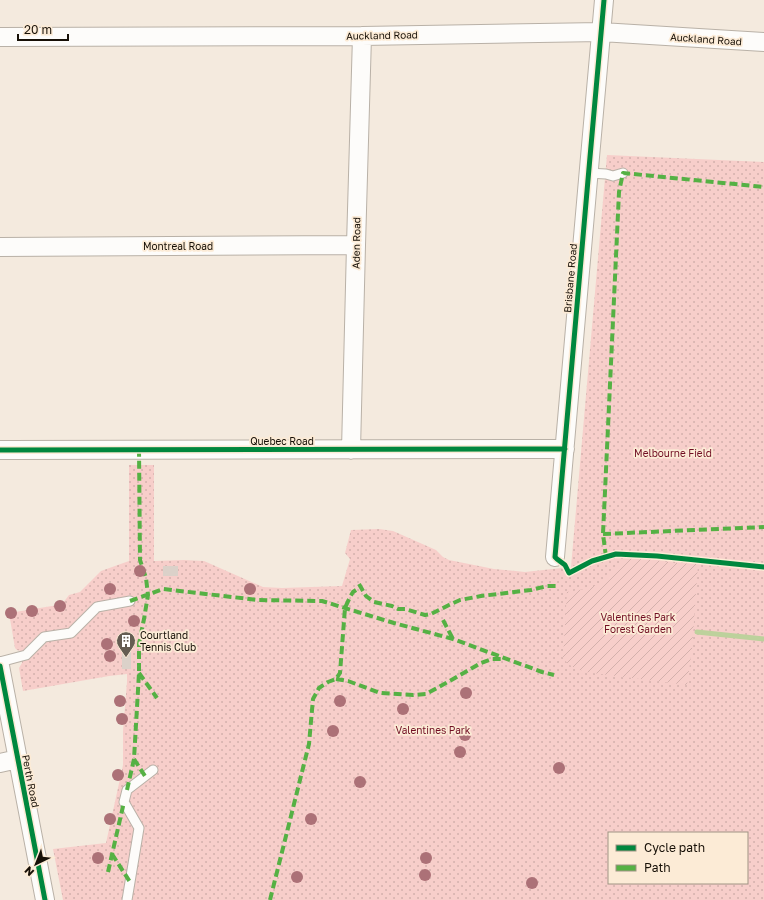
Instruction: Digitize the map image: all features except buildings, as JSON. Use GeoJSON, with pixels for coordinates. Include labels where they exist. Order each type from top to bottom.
{"type":"FeatureCollection","features":[{"type":"Feature","properties":{"kind":"street","name":"Brisbane Road"},"geometry":{"type":"LineString","coordinates":[[555,557],[604,0]]}},
{"type":"Feature","properties":{"kind":"street","name":"Auckland Road"},"geometry":{"type":"LineString","coordinates":[[0,37],[362,36],[601,32],[764,42]]}},
{"type":"Feature","properties":{"kind":"street","name":"Aden Road"},"geometry":{"type":"LineString","coordinates":[[351,450],[362,36]]}},
{"type":"Feature","properties":{"kind":"street","name":"Montreal Road"},"geometry":{"type":"LineString","coordinates":[[0,247],[356,245]]}},
{"type":"Feature","properties":{"kind":"street","name":"Quebec Road"},"geometry":{"type":"LineString","coordinates":[[0,450],[564,449]]}},
{"type":"Feature","properties":{"kind":"street","name":"Perth Road"},"geometry":{"type":"LineString","coordinates":[[0,666],[45,900]]}},
{"type":"Feature","properties":{"kind":"street"},"geometry":{"type":"LineString","coordinates":[[0,763],[18,759]]}},
{"type":"Feature","properties":{"kind":"lane"},"geometry":{"type":"LineString","coordinates":[[588,173],[613,176],[623,173]]}},
{"type":"Feature","properties":{"kind":"lane"},"geometry":{"type":"LineString","coordinates":[[0,662],[26,655],[44,637],[71,633],[98,607],[130,601]]}},
{"type":"Feature","properties":{"kind":"lane"},"geometry":{"type":"LineString","coordinates":[[127,900],[139,828],[124,802],[127,790],[153,770]]}},
{"type":"Feature","properties":{"kind":"green space","name":"Valentines Park"},"geometry":{"type":"Polygon","coordinates":[[[607,155],[764,162],[764,900],[63,900],[53,849],[106,843],[123,765],[123,731],[127,674],[23,691],[19,668],[22,663],[21,651],[15,648],[9,613],[63,603],[69,595],[80,592],[101,571],[129,561],[129,465],[154,465],[154,561],[204,561],[263,587],[282,588],[342,586],[350,559],[345,553],[351,530],[379,529],[393,531],[436,550],[443,557],[449,560],[494,569],[525,572],[571,567],[607,155]]]}},
{"type":"Feature","properties":{"kind":"green space","name":"Valentines Park Forest Garden"},"geometry":{"type":"Polygon","coordinates":[[[628,558],[698,564],[692,649],[687,685],[585,672],[573,667],[563,658],[567,592],[585,589],[599,584],[609,572],[628,558]]]}},
{"type":"Feature","properties":{"kind":"waterway"},"geometry":{"type":"LineString","coordinates":[[697,632],[764,639]]}},
{"type":"Feature","properties":{"kind":"marked path"},"geometry":{"type":"LineString","coordinates":[[606,557],[603,534],[619,192],[623,173],[764,187]]}},
{"type":"Feature","properties":{"kind":"marked path"},"geometry":{"type":"LineString","coordinates":[[127,790],[134,759],[139,673],[139,644],[148,595],[146,578],[140,560],[139,449]]}},
{"type":"Feature","properties":{"kind":"marked path"},"geometry":{"type":"LineString","coordinates":[[603,534],[764,527]]}},
{"type":"Feature","properties":{"kind":"marked path"},"geometry":{"type":"LineString","coordinates":[[359,584],[366,596],[374,602],[425,615],[431,614],[460,600],[531,590],[547,586],[556,586]]}},
{"type":"Feature","properties":{"kind":"marked path"},"geometry":{"type":"LineString","coordinates":[[130,601],[163,589],[258,600],[322,601],[453,639],[542,672],[554,675]]}},
{"type":"Feature","properties":{"kind":"marked path"},"geometry":{"type":"LineString","coordinates":[[270,900],[309,744],[313,699],[319,688],[336,679],[340,673],[345,608],[353,592],[356,590]]}},
{"type":"Feature","properties":{"kind":"marked path"},"geometry":{"type":"LineString","coordinates":[[443,620],[453,639]]}},
{"type":"Feature","properties":{"kind":"marked path"},"geometry":{"type":"LineString","coordinates":[[336,679],[348,681],[380,693],[413,695],[426,694],[481,663],[492,659],[502,659]]}},
{"type":"Feature","properties":{"kind":"marked path"},"geometry":{"type":"LineString","coordinates":[[139,673],[157,698]]}},
{"type":"Feature","properties":{"kind":"marked path"},"geometry":{"type":"LineString","coordinates":[[134,759],[145,776]]}},
{"type":"Feature","properties":{"kind":"marked path"},"geometry":{"type":"LineString","coordinates":[[108,872],[124,802]]}},
{"type":"Feature","properties":{"kind":"marked path"},"geometry":{"type":"LineString","coordinates":[[112,854],[130,882]]}},
{"type":"Feature","properties":{"kind":"cycle path"},"geometry":{"type":"LineString","coordinates":[[604,0],[555,557],[565,565],[569,573],[592,561],[616,554],[657,556],[764,567]]}},
{"type":"Feature","properties":{"kind":"cycle path"},"geometry":{"type":"LineString","coordinates":[[0,450],[565,449]]}},
{"type":"Feature","properties":{"kind":"cycle path"},"geometry":{"type":"LineString","coordinates":[[0,666],[45,900]]}},
{"type":"Feature","properties":{"kind":"place","name":"Courtland Tennis Club"},"geometry":{"type":"Point","coordinates":[126,658]}},
{"type":"Feature","properties":{"kind":"park label","name":"Melbourne Field"},"geometry":{"type":"Point","coordinates":[673,453]}}]}
